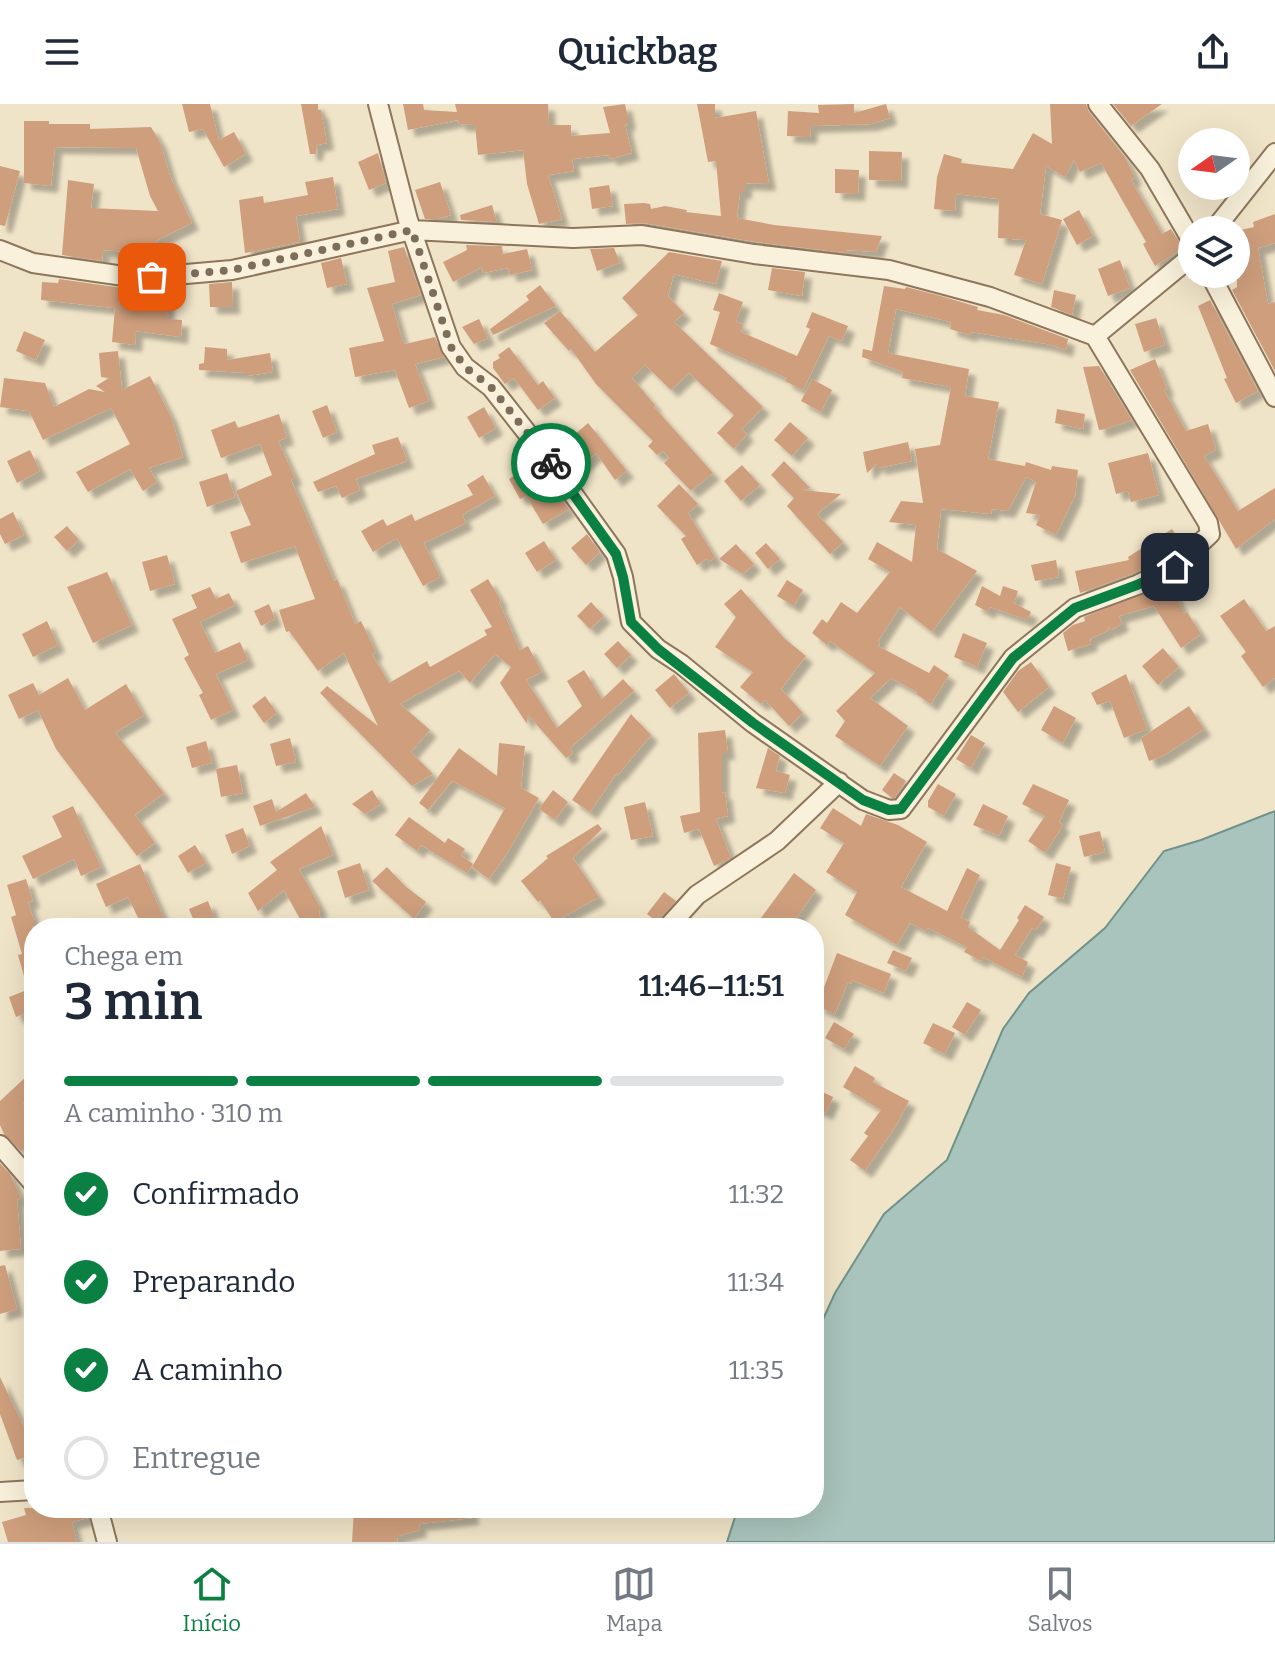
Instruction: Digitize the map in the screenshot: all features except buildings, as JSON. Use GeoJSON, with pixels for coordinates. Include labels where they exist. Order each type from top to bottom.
{"type":"FeatureCollection","features":[{"type":"Feature","properties":{"kind":"street"},"geometry":{"type":"LineString","coordinates":[[0,250],[33,263],[131,277],[152,277],[232,270],[412,230],[573,238],[642,235],[754,254],[889,270],[990,297],[1095,336],[1208,523],[1210,534],[1175,567],[1075,608],[1013,658],[901,809],[889,810],[863,800],[753,723],[658,649],[631,622],[616,554],[491,387],[465,367],[451,347],[412,230],[378,104]]}},
{"type":"Feature","properties":{"kind":"street"},"geometry":{"type":"LineString","coordinates":[[1098,104],[1150,169],[1178,217]]}},
{"type":"Feature","properties":{"kind":"street"},"geometry":{"type":"LineString","coordinates":[[1225,216],[1275,153]]}},
{"type":"Feature","properties":{"kind":"street"},"geometry":{"type":"LineString","coordinates":[[1095,336],[1178,268]]}},
{"type":"Feature","properties":{"kind":"street"},"geometry":{"type":"LineString","coordinates":[[1217,288],[1275,397]]}},
{"type":"Feature","properties":{"kind":"street"},"geometry":{"type":"LineString","coordinates":[[676,918],[697,895],[777,841],[839,782]]}},
{"type":"Feature","properties":{"kind":"street"},"geometry":{"type":"LineString","coordinates":[[0,1145],[24,1173]]}},
{"type":"Feature","properties":{"kind":"street"},"geometry":{"type":"LineString","coordinates":[[0,1492],[24,1491]]}},
{"type":"Feature","properties":{"kind":"street"},"geometry":{"type":"LineString","coordinates":[[101,1518],[107,1542]]}},
{"type":"Feature","properties":{"kind":"water"},"geometry":{"type":"Polygon","coordinates":[[[1275,811],[1275,1542],[727,1542],[735,1518],[824,1518],[824,1317],[835,1293],[884,1214],[947,1160],[1003,1029],[1029,993],[1105,928],[1164,851],[1275,811]]]}},
{"type":"Feature","properties":{"kind":"way so far"},"geometry":{"type":"LineString","coordinates":[[152,277],[232,270],[412,230],[451,347],[465,367],[491,387],[551,463]]}},
{"type":"Feature","properties":{"kind":"route"},"geometry":{"type":"LineString","coordinates":[[551,463],[616,554],[631,622],[658,649],[753,723],[863,800],[889,810],[901,809],[1013,658],[1075,608],[1175,567]]}}]}
